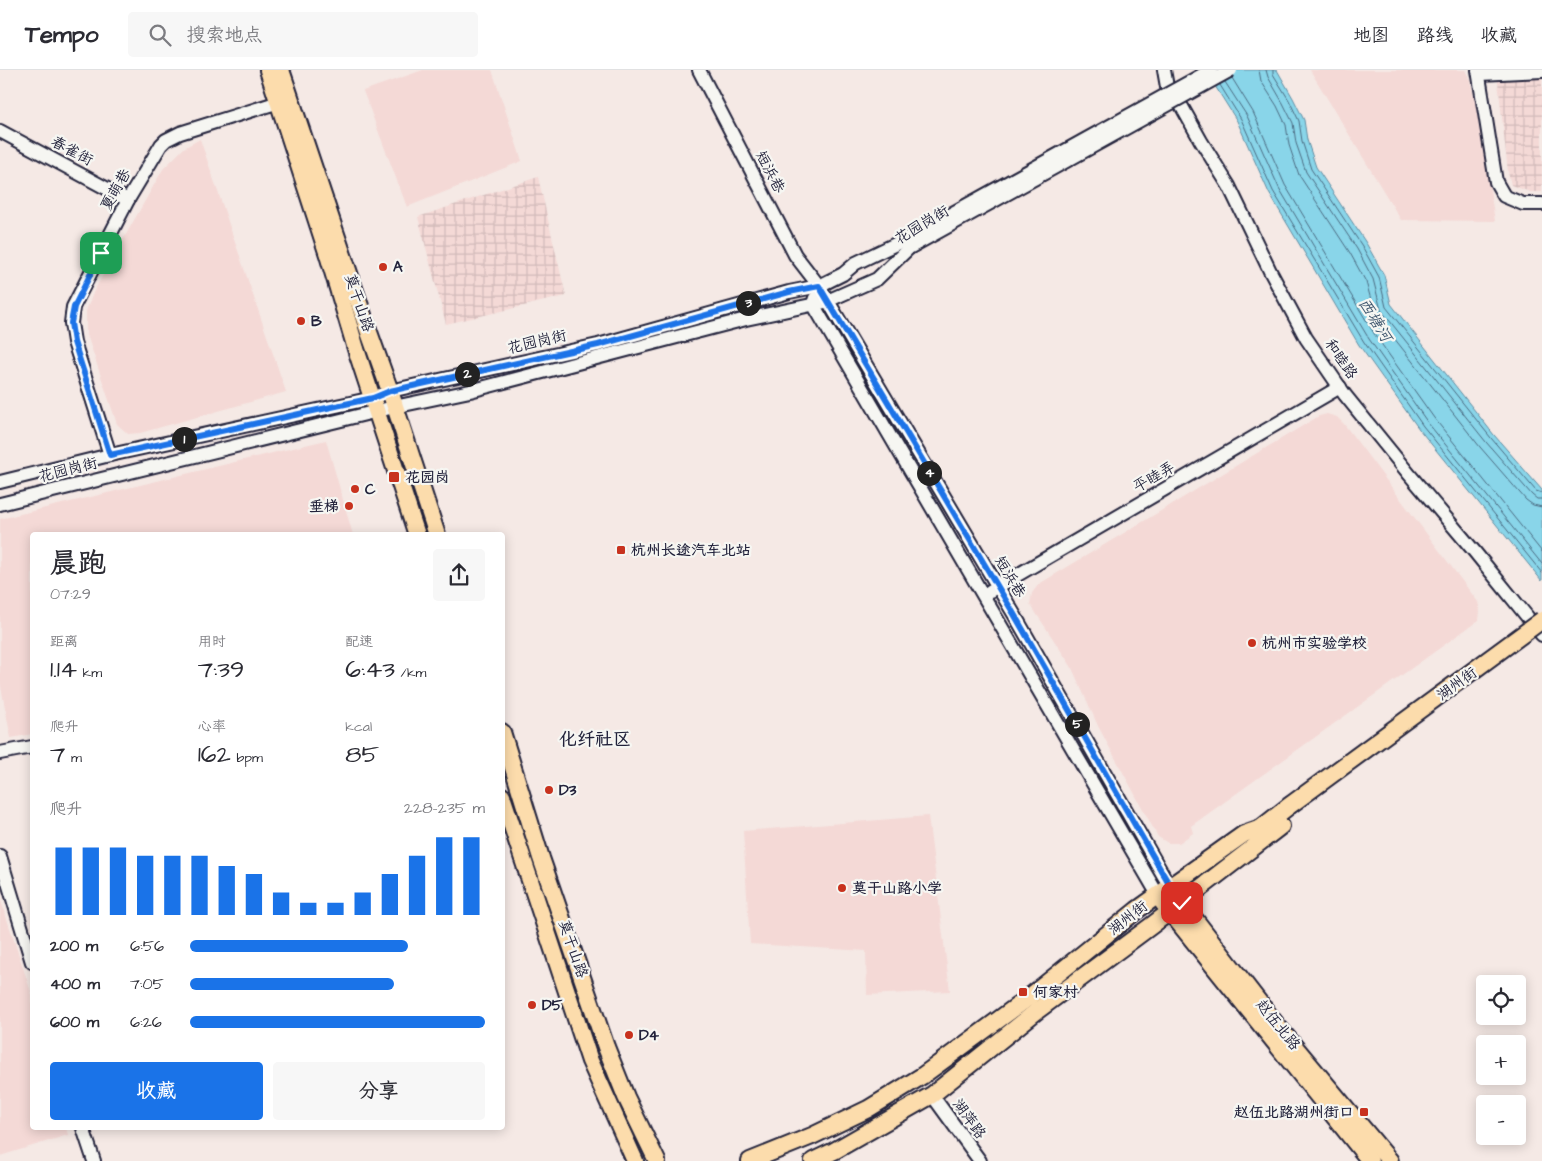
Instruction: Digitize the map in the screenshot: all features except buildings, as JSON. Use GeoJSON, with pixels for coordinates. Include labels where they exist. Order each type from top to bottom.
{"type":"FeatureCollection","features":[{"type":"Feature","properties":{"kind":"main road","name":"莫干山路"},"geometry":{"type":"LineString","coordinates":[[268,70],[416,532]]}},
{"type":"Feature","properties":{"kind":"main road","name":"莫干山路"},"geometry":{"type":"LineString","coordinates":[[281,70],[436,532]]}},
{"type":"Feature","properties":{"kind":"main road","name":"湖州街"},"geometry":{"type":"LineString","coordinates":[[813,1161],[932,1095],[1038,1010],[1175,907],[1292,811],[1542,620]]}},
{"type":"Feature","properties":{"kind":"main road","name":"湖州街"},"geometry":{"type":"LineString","coordinates":[[750,1161],[812,1136],[868,1109],[922,1076],[1028,998],[1164,891],[1244,834],[1261,828],[1292,811],[1542,634]]}},
{"type":"Feature","properties":{"kind":"main road","name":"莫干山路"},"geometry":{"type":"LineString","coordinates":[[505,742],[544,867],[606,1047],[626,1097],[657,1161]]}},
{"type":"Feature","properties":{"kind":"main road","name":"莫干山路"},"geometry":{"type":"LineString","coordinates":[[505,805],[590,1061],[636,1161]]}},
{"type":"Feature","properties":{"kind":"main road","name":"赵伍北路"},"geometry":{"type":"LineString","coordinates":[[1164,891],[1370,1161]]}},
{"type":"Feature","properties":{"kind":"main road","name":"赵伍北路"},"geometry":{"type":"LineString","coordinates":[[1175,907],[1390,1161]]}},
{"type":"Feature","properties":{"kind":"street","name":"短浜巷"},"geometry":{"type":"LineString","coordinates":[[699,70],[795,255],[819,286],[997,587],[1164,891]]}},
{"type":"Feature","properties":{"kind":"street","name":"和睦路"},"geometry":{"type":"LineString","coordinates":[[1164,70],[1167,87],[1182,107],[1201,142],[1229,186],[1270,271],[1306,338],[1340,387],[1409,474],[1542,634]]}},
{"type":"Feature","properties":{"kind":"street","name":"花园岗街"},"geometry":{"type":"LineString","coordinates":[[392,399],[470,390],[746,319],[828,301],[877,279],[905,245],[1211,70]]}},
{"type":"Feature","properties":{"kind":"street","name":"花园岗街"},"geometry":{"type":"LineString","coordinates":[[0,504],[375,405],[789,292],[819,286],[843,274],[856,263],[905,245],[1231,70]]}},
{"type":"Feature","properties":{"kind":"street"},"geometry":{"type":"LineString","coordinates":[[1542,71],[1479,72],[1496,182],[1504,196],[1522,204],[1542,204]]}},
{"type":"Feature","properties":{"kind":"street","name":"夏萌巷"},"geometry":{"type":"LineString","coordinates":[[110,455],[74,342],[71,323],[74,307],[128,200],[166,140],[279,102]]}},
{"type":"Feature","properties":{"kind":"street","name":"春雀街"},"geometry":{"type":"LineString","coordinates":[[0,130],[128,200]]}},
{"type":"Feature","properties":{"kind":"street"},"geometry":{"type":"LineString","coordinates":[[814,304],[819,286]]}},
{"type":"Feature","properties":{"kind":"street","name":"短浜巷"},"geometry":{"type":"LineString","coordinates":[[814,304],[984,595],[1164,891]]}},
{"type":"Feature","properties":{"kind":"street","name":"平睦弄"},"geometry":{"type":"LineString","coordinates":[[984,595],[1340,387]]}},
{"type":"Feature","properties":{"kind":"street","name":"花园岗街"},"geometry":{"type":"LineString","coordinates":[[0,482],[110,455],[375,405]]}},
{"type":"Feature","properties":{"kind":"street"},"geometry":{"type":"LineString","coordinates":[[0,752],[30,747]]}},
{"type":"Feature","properties":{"kind":"street"},"geometry":{"type":"LineString","coordinates":[[0,856],[30,955]]}},
{"type":"Feature","properties":{"kind":"street","name":"湖萍路"},"geometry":{"type":"LineString","coordinates":[[932,1095],[980,1161]]}},
{"type":"Feature","properties":{"kind":"street"},"geometry":{"type":"LineString","coordinates":[[84,1131],[94,1161]]}},
{"type":"Feature","properties":{"kind":"shaded area"},"geometry":{"type":"Polygon","coordinates":[[[423,70],[492,70],[522,161],[407,207],[363,91],[423,70]]]}},
{"type":"Feature","properties":{"kind":"shaded area"},"geometry":{"type":"Polygon","coordinates":[[[1310,70],[1466,70],[1478,115],[1495,221],[1401,220],[1310,70]]]}},
{"type":"Feature","properties":{"kind":"shaded area"},"geometry":{"type":"Polygon","coordinates":[[[1492,70],[1542,70],[1542,192],[1530,192],[1511,185],[1498,82],[1492,70]]]}},
{"type":"Feature","properties":{"kind":"shaded area"},"geometry":{"type":"Polygon","coordinates":[[[200,139],[286,392],[140,433],[128,434],[117,424],[86,332],[86,311],[94,291],[163,169],[184,148],[200,139]]]}},
{"type":"Feature","properties":{"kind":"shaded area"},"geometry":{"type":"Polygon","coordinates":[[[538,177],[566,296],[446,324],[418,217],[538,177]]]}},
{"type":"Feature","properties":{"kind":"shaded area","name":"杭州市实验学校"},"geometry":{"type":"Polygon","coordinates":[[[1327,414],[1337,417],[1344,424],[1478,602],[1479,620],[1191,826],[1193,833],[1179,843],[1168,843],[1158,837],[1099,728],[1071,666],[1030,604],[1032,593],[1039,584],[1319,416],[1327,414]]]}},
{"type":"Feature","properties":{"kind":"shaded area"},"geometry":{"type":"Polygon","coordinates":[[[326,440],[352,532],[30,532],[30,734],[11,738],[0,682],[0,519],[326,440]]]}},
{"type":"Feature","properties":{"kind":"shaded area","name":"莫干山路小学"},"geometry":{"type":"Polygon","coordinates":[[[928,816],[950,991],[867,995],[866,951],[750,944],[743,831],[928,816]]]}},
{"type":"Feature","properties":{"kind":"shaded area"},"geometry":{"type":"Polygon","coordinates":[[[0,898],[30,989],[30,1130],[67,1130],[68,1135],[0,1156],[0,898]]]}},
{"type":"Feature","properties":{"kind":"water","name":"西塘河"},"geometry":{"type":"Polygon","coordinates":[[[1205,70],[1277,70],[1304,120],[1307,140],[1316,167],[1366,243],[1384,275],[1391,304],[1494,435],[1542,490],[1542,581],[1419,429],[1359,345],[1269,193],[1237,121],[1205,70]]]}},
{"type":"Feature","properties":{"kind":"place","name":"A"},"geometry":{"type":"Point","coordinates":[383,267]}},
{"type":"Feature","properties":{"kind":"place","name":"B"},"geometry":{"type":"Point","coordinates":[301,321]}},
{"type":"Feature","properties":{"kind":"place","name":"花园岗"},"geometry":{"type":"Point","coordinates":[394,477]}},
{"type":"Feature","properties":{"kind":"place","name":"C"},"geometry":{"type":"Point","coordinates":[355,489]}},
{"type":"Feature","properties":{"kind":"place","name":"垂梯"},"geometry":{"type":"Point","coordinates":[349,506]}},
{"type":"Feature","properties":{"kind":"place","name":"杭州长途汽车北站"},"geometry":{"type":"Point","coordinates":[621,550]}},
{"type":"Feature","properties":{"kind":"place","name":"杭州市实验学校"},"geometry":{"type":"Point","coordinates":[1252,643]}},
{"type":"Feature","properties":{"kind":"place","name":"D3"},"geometry":{"type":"Point","coordinates":[549,790]}},
{"type":"Feature","properties":{"kind":"place","name":"莫干山路小学"},"geometry":{"type":"Point","coordinates":[842,888]}},
{"type":"Feature","properties":{"kind":"place","name":"何家村"},"geometry":{"type":"Point","coordinates":[1023,992]}},
{"type":"Feature","properties":{"kind":"place","name":"D5"},"geometry":{"type":"Point","coordinates":[532,1005]}},
{"type":"Feature","properties":{"kind":"place","name":"D4"},"geometry":{"type":"Point","coordinates":[629,1035]}},
{"type":"Feature","properties":{"kind":"place","name":"赵伍北路湖州街口"},"geometry":{"type":"Point","coordinates":[1364,1112]}},
{"type":"Feature","properties":{"kind":"district","name":"化纤社区"},"geometry":{"type":"Point","coordinates":[595,739]}},
{"type":"Feature","properties":{"kind":"route"},"geometry":{"type":"LineString","coordinates":[[101,253],[74,307],[71,323],[74,342],[110,455],[373,398],[390,391],[598,345],[789,292],[819,286],[1014,614],[1170,886],[1182,903]]}}]}
